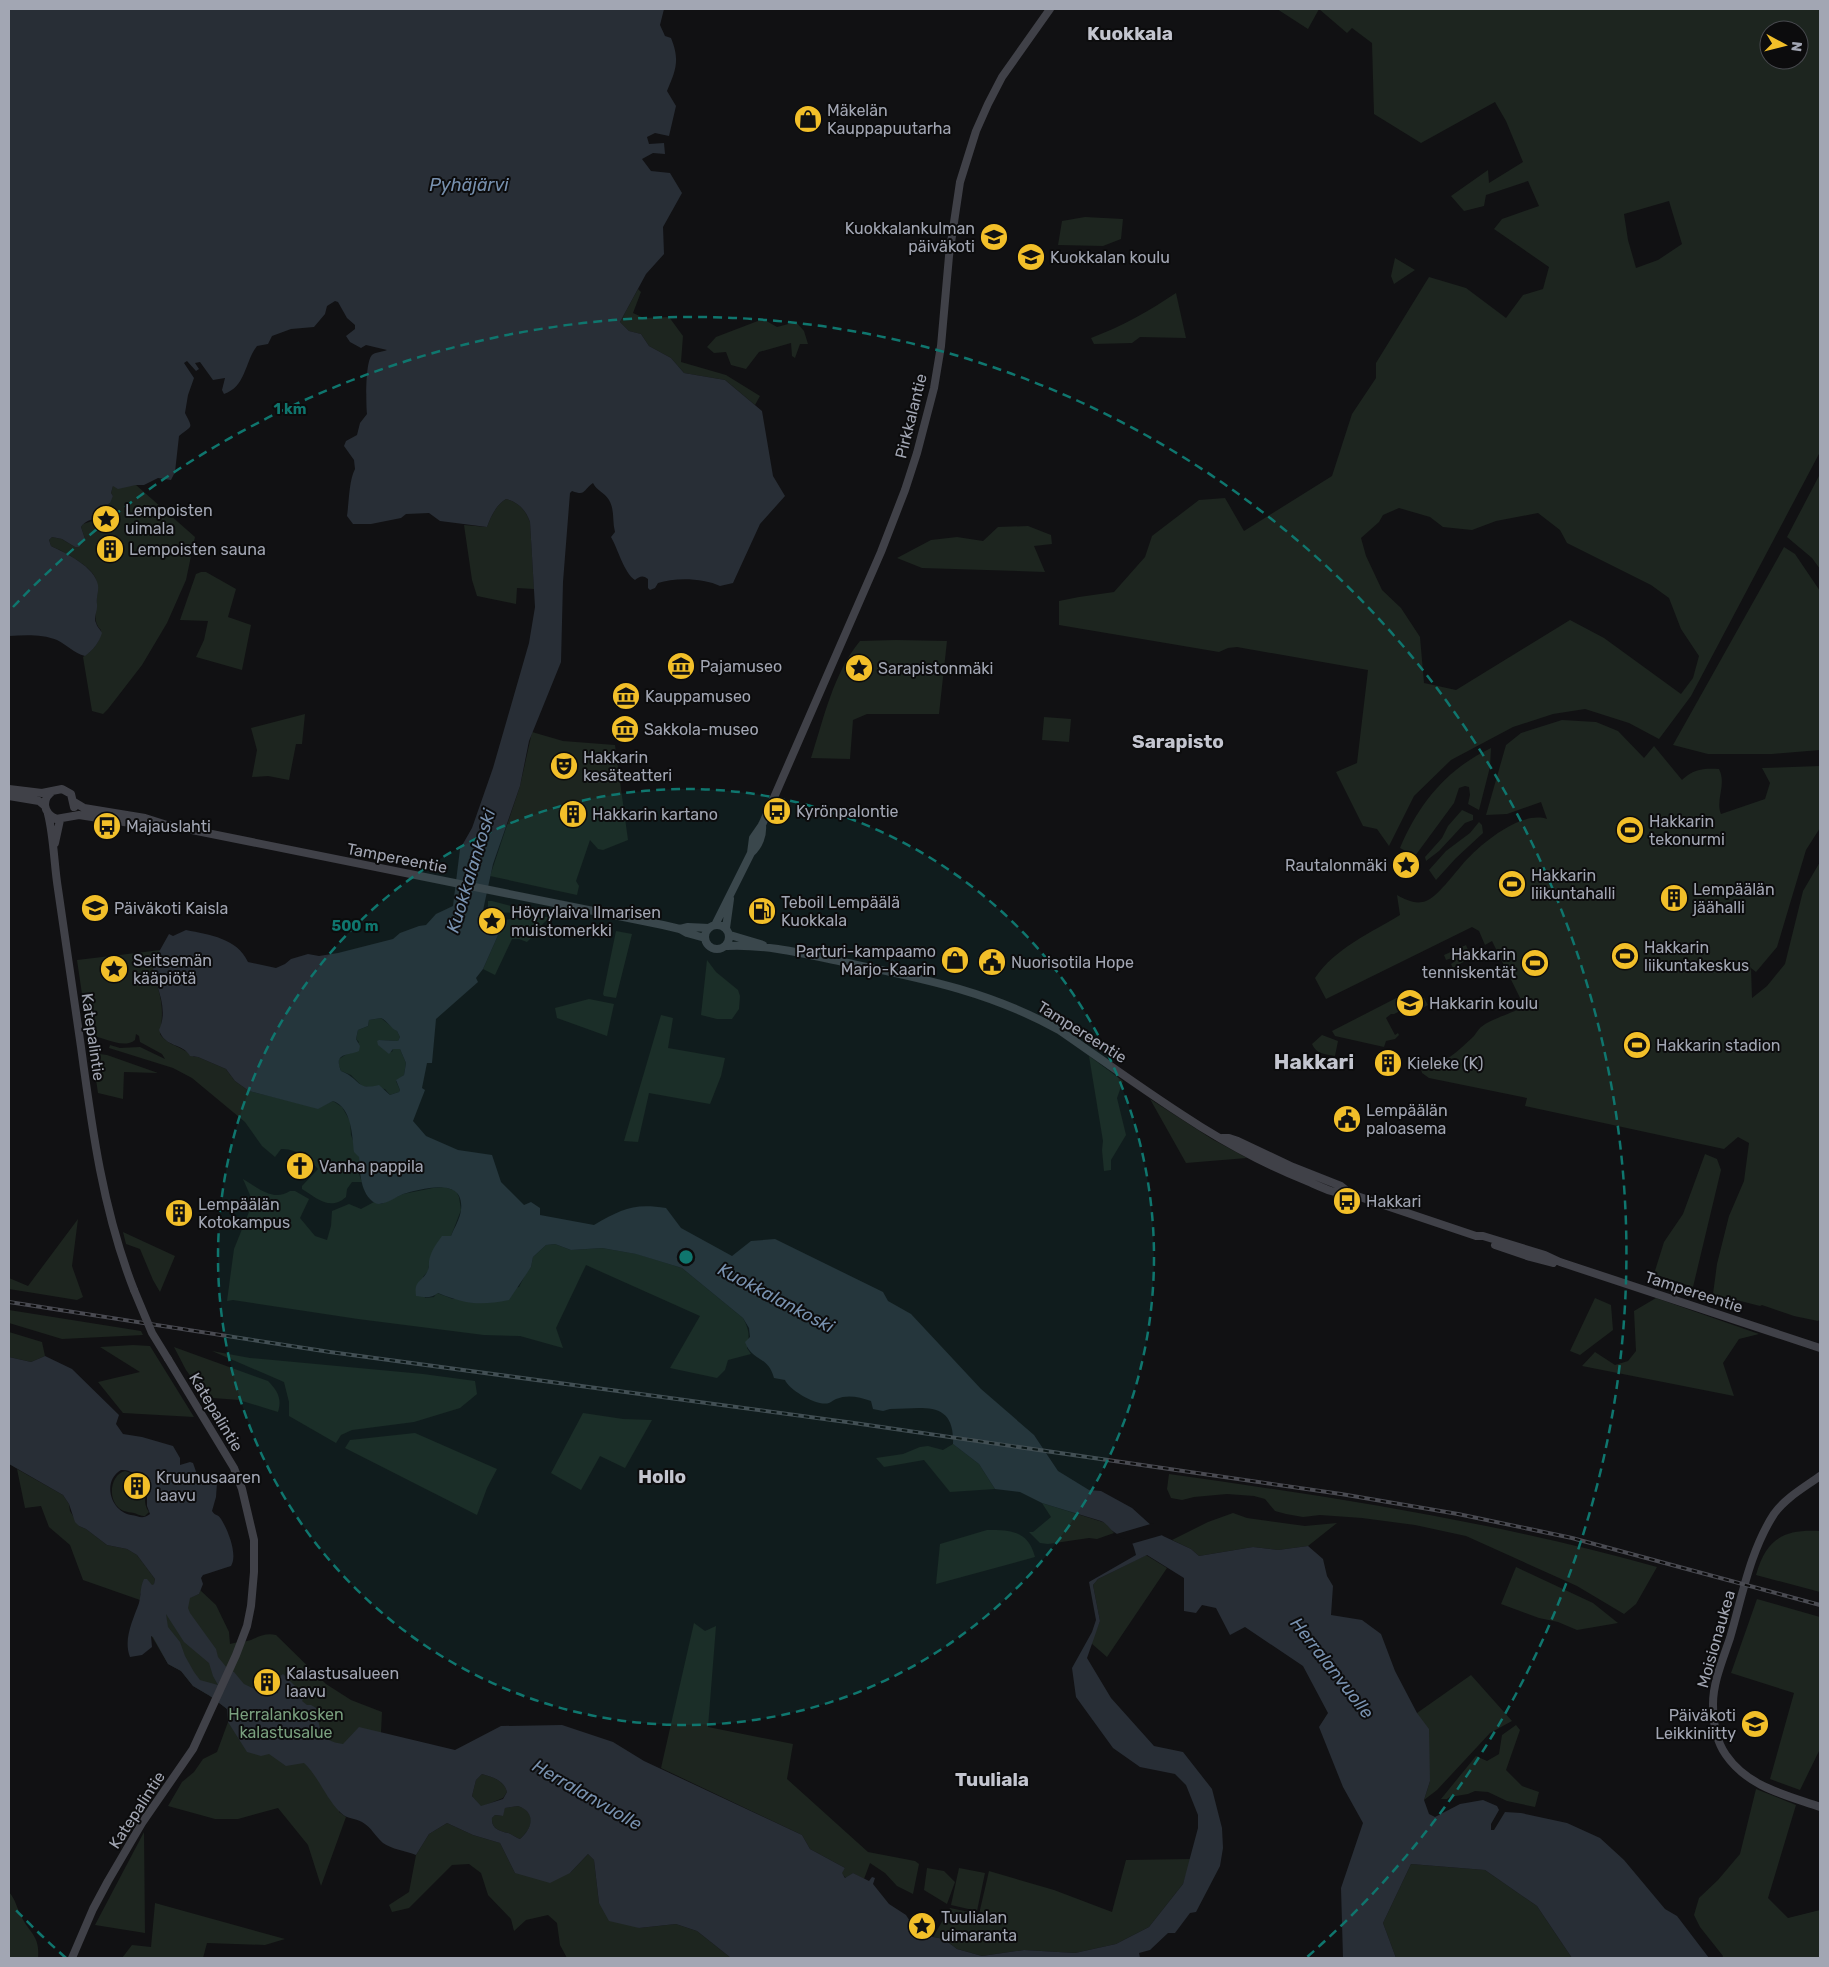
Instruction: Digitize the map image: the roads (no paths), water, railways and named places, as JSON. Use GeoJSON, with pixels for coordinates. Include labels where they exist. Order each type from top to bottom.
{"type":"FeatureCollection","features":[{"type":"Feature","properties":{"kind":"street","name":"Pirkkalantie"},"geometry":{"type":"LineString","coordinates":[[712,926],[730,897],[751,852],[754,838],[762,825],[891,528],[917,454],[934,388],[941,346],[949,256],[960,182],[976,130],[1002,77],[1050,9]]}},
{"type":"Feature","properties":{"kind":"street"},"geometry":{"type":"LineString","coordinates":[[9,789],[36,793],[57,790],[66,791],[73,797],[74,802],[73,812],[64,818],[48,814],[45,806],[46,798],[53,791]]}},
{"type":"Feature","properties":{"kind":"street"},"geometry":{"type":"LineString","coordinates":[[9,796],[39,801],[45,806]]}},
{"type":"Feature","properties":{"kind":"street","name":"Tampereentie"},"geometry":{"type":"LineString","coordinates":[[74,802],[84,808],[145,818],[167,825],[680,928],[712,926]]}},
{"type":"Feature","properties":{"kind":"street","name":"Katepalintie"},"geometry":{"type":"LineString","coordinates":[[48,814],[93,1131],[107,1205],[122,1259],[152,1333],[234,1468],[242,1489],[251,1524],[255,1556],[254,1588],[247,1626],[207,1721],[193,1750],[142,1823],[108,1881],[93,1909],[72,1958]]}},
{"type":"Feature","properties":{"kind":"street","name":"Tampereentie"},"geometry":{"type":"LineString","coordinates":[[64,818],[83,815],[143,825],[167,825]]}},
{"type":"Feature","properties":{"kind":"street","name":"Katepalintie"},"geometry":{"type":"LineString","coordinates":[[53,850],[64,818]]}},
{"type":"Feature","properties":{"kind":"street","name":"Pirkkalantie"},"geometry":{"type":"LineString","coordinates":[[728,932],[730,897]]}},
{"type":"Feature","properties":{"kind":"street"},"geometry":{"type":"LineString","coordinates":[[712,926],[728,932],[727,946],[716,949],[708,945],[705,938],[712,926]]}},
{"type":"Feature","properties":{"kind":"street","name":"Tampereentie"},"geometry":{"type":"LineString","coordinates":[[680,928],[686,933],[705,938]]}},
{"type":"Feature","properties":{"kind":"street","name":"Tampereentie"},"geometry":{"type":"LineString","coordinates":[[728,932],[766,947]]}},
{"type":"Feature","properties":{"kind":"street","name":"Tampereentie"},"geometry":{"type":"LineString","coordinates":[[727,946],[766,947],[916,977],[970,991],[1001,1002],[1059,1030],[1182,1114],[1222,1138],[1234,1148],[1285,1172],[1339,1194],[1351,1194],[1476,1236],[1483,1236],[1545,1255],[1560,1262],[1820,1348]]}},
{"type":"Feature","properties":{"kind":"street","name":"Moisionaukea"},"geometry":{"type":"LineString","coordinates":[[1820,1476],[1782,1504],[1761,1538],[1719,1674],[1713,1702],[1714,1725],[1725,1754],[1746,1777],[1767,1788],[1820,1807]]}},
{"type":"Feature","properties":{"kind":"water"},"geometry":{"type":"Polygon","coordinates":[[[9,9],[664,9],[660,25],[665,36],[671,38],[676,59],[675,71],[667,91],[676,106],[669,136],[655,133],[647,137],[649,144],[664,143],[665,154],[653,153],[642,159],[651,171],[670,173],[682,193],[663,227],[664,254],[646,274],[620,322],[629,331],[641,334],[649,346],[671,358],[684,373],[725,380],[762,411],[773,476],[785,496],[760,524],[733,583],[720,586],[706,581],[673,580],[658,583],[655,588],[650,590],[648,588],[648,579],[642,576],[635,580],[631,577],[611,537],[615,532],[612,508],[607,497],[593,483],[582,493],[572,491],[570,493],[563,582],[561,662],[529,741],[520,786],[493,864],[482,915],[484,922],[494,927],[499,933],[483,969],[476,978],[478,982],[436,1019],[432,1063],[427,1063],[422,1088],[425,1090],[413,1121],[426,1136],[458,1150],[492,1155],[501,1182],[524,1205],[531,1202],[540,1208],[540,1215],[594,1225],[620,1211],[636,1207],[666,1208],[681,1228],[732,1256],[751,1241],[775,1239],[883,1292],[888,1301],[911,1314],[981,1389],[1034,1435],[1058,1471],[1089,1490],[1101,1491],[1132,1508],[1163,1536],[1191,1549],[1199,1556],[1253,1547],[1278,1550],[1308,1546],[1323,1559],[1327,1576],[1333,1586],[1331,1615],[1362,1620],[1381,1634],[1395,1671],[1417,1713],[1429,1729],[1430,1781],[1424,1800],[1429,1814],[1435,1817],[1460,1804],[1483,1800],[1497,1806],[1499,1810],[1491,1824],[1491,1830],[1494,1830],[1505,1812],[1521,1813],[1567,1823],[1600,1838],[1624,1860],[1665,1909],[1677,1916],[1709,1958],[1572,1958],[1537,1906],[1485,1870],[1411,1864],[1383,1923],[1396,1958],[1343,1958],[1341,1888],[1363,1823],[1343,1787],[1319,1727],[1328,1713],[1303,1666],[1245,1627],[1230,1635],[1216,1608],[1202,1605],[1196,1613],[1184,1611],[1184,1578],[1147,1555],[1098,1579],[1093,1585],[1100,1621],[1087,1658],[1111,1698],[1154,1746],[1183,1752],[1212,1789],[1222,1828],[1223,1848],[1220,1866],[1196,1912],[1190,1913],[1175,1933],[1168,1933],[1150,1950],[1139,1953],[1140,1958],[731,1958],[697,1931],[676,1924],[639,1928],[609,1921],[599,1903],[594,1860],[588,1854],[570,1873],[550,1883],[515,1873],[500,1843],[473,1835],[447,1823],[429,1834],[416,1855],[386,1845],[366,1825],[343,1815],[304,1763],[286,1766],[269,1754],[261,1756],[247,1752],[228,1722],[227,1709],[193,1686],[181,1671],[168,1664],[153,1637],[151,1636],[152,1647],[142,1655],[130,1657],[128,1636],[139,1603],[141,1588],[144,1579],[147,1579],[152,1585],[155,1579],[137,1555],[127,1549],[107,1545],[79,1526],[75,1522],[69,1504],[63,1495],[9,1464],[9,1357],[31,1362],[45,1356],[72,1369],[119,1415],[116,1424],[123,1434],[142,1437],[173,1446],[180,1458],[180,1465],[193,1463],[200,1483],[203,1485],[213,1482],[217,1483],[212,1511],[220,1517],[227,1529],[233,1549],[233,1561],[231,1566],[203,1575],[201,1578],[203,1584],[199,1594],[190,1598],[188,1608],[190,1613],[216,1649],[218,1657],[244,1684],[267,1695],[278,1693],[280,1676],[283,1674],[305,1696],[302,1701],[316,1708],[322,1732],[329,1740],[343,1744],[359,1727],[455,1750],[501,1726],[562,1725],[613,1742],[644,1761],[802,1835],[810,1849],[845,1868],[842,1873],[845,1878],[853,1873],[869,1881],[872,1877],[875,1878],[873,1884],[889,1904],[906,1915],[913,1926],[933,1937],[944,1939],[957,1949],[982,1956],[1024,1950],[1075,1953],[1116,1944],[1149,1927],[1183,1884],[1198,1828],[1198,1815],[1186,1785],[1175,1774],[1140,1767],[1113,1748],[1076,1697],[1072,1668],[1092,1632],[1096,1620],[1089,1582],[1136,1555],[1133,1544],[1129,1539],[1114,1532],[1101,1521],[1042,1503],[1020,1492],[995,1489],[979,1464],[953,1444],[949,1420],[942,1413],[925,1408],[883,1411],[873,1409],[871,1401],[854,1397],[840,1397],[824,1404],[804,1397],[785,1380],[774,1378],[768,1365],[748,1348],[745,1342],[750,1337],[749,1328],[743,1318],[682,1268],[636,1254],[602,1248],[571,1250],[555,1244],[546,1245],[533,1257],[531,1267],[509,1300],[473,1303],[456,1300],[438,1293],[430,1297],[416,1296],[417,1284],[428,1271],[430,1257],[434,1248],[442,1236],[451,1236],[458,1220],[461,1210],[460,1199],[456,1192],[441,1187],[431,1188],[403,1194],[385,1203],[375,1203],[366,1194],[361,1176],[359,1157],[354,1152],[350,1123],[344,1110],[339,1105],[333,1101],[318,1109],[249,1091],[235,1081],[226,1069],[198,1057],[190,1056],[183,1049],[165,1040],[162,1036],[159,1030],[163,1013],[160,996],[157,985],[149,980],[154,978],[155,959],[169,934],[173,936],[186,930],[213,936],[237,948],[248,962],[276,968],[291,959],[308,954],[319,956],[338,953],[393,939],[400,933],[426,925],[436,914],[453,906],[460,849],[472,828],[493,768],[529,643],[535,607],[530,522],[521,507],[506,499],[494,511],[487,527],[440,521],[429,513],[406,514],[401,518],[371,524],[353,524],[347,516],[350,485],[355,469],[354,460],[344,446],[346,441],[357,435],[360,423],[367,414],[366,383],[370,359],[373,354],[387,350],[366,345],[361,348],[350,342],[346,336],[355,329],[355,325],[347,318],[338,302],[335,301],[327,306],[325,314],[314,327],[291,329],[272,336],[268,344],[257,346],[237,386],[224,394],[222,390],[225,378],[213,380],[200,362],[195,363],[199,369],[196,371],[187,361],[184,363],[194,378],[188,395],[185,413],[190,426],[179,436],[175,472],[171,480],[158,478],[144,485],[118,489],[113,486],[111,493],[113,496],[103,515],[88,521],[81,527],[85,539],[79,547],[75,547],[62,539],[52,537],[49,540],[51,546],[79,561],[96,578],[98,588],[95,621],[102,633],[97,643],[85,656],[51,638],[33,635],[9,636],[9,9]],[[383,1019],[369,1020],[368,1026],[358,1030],[356,1039],[360,1046],[359,1051],[343,1056],[339,1061],[341,1071],[362,1085],[379,1085],[390,1095],[399,1092],[396,1080],[404,1075],[406,1063],[400,1049],[393,1049],[389,1054],[378,1045],[377,1041],[398,1041],[400,1037],[397,1031],[383,1019]],[[124,1470],[115,1475],[110,1488],[111,1495],[118,1508],[131,1515],[140,1517],[150,1514],[147,1506],[147,1486],[143,1477],[124,1470]],[[166,1614],[168,1627],[180,1642],[185,1656],[200,1680],[218,1685],[209,1663],[184,1642],[166,1614]],[[482,1774],[476,1780],[472,1796],[481,1806],[503,1799],[507,1792],[500,1782],[482,1774]],[[518,1806],[505,1808],[503,1816],[495,1815],[492,1818],[493,1825],[499,1830],[520,1839],[528,1830],[531,1821],[528,1812],[524,1809],[518,1806]]]}},
{"type":"Feature","properties":{"kind":"railway"},"geometry":{"type":"LineString","coordinates":[[9,1302],[330,1352],[854,1423],[1341,1494],[1458,1514],[1572,1538],[1820,1605]]}},
{"type":"Feature","properties":{"kind":"place","name":"Mäkelän Kauppapuutarha"},"geometry":{"type":"Point","coordinates":[808,119]}},
{"type":"Feature","properties":{"kind":"place","name":"Kuokkalankulman päiväkoti"},"geometry":{"type":"Point","coordinates":[994,237]}},
{"type":"Feature","properties":{"kind":"place","name":"Kuokkalan koulu"},"geometry":{"type":"Point","coordinates":[1031,257]}},
{"type":"Feature","properties":{"kind":"place","name":"Lempoisten uimala"},"geometry":{"type":"Point","coordinates":[106,519]}},
{"type":"Feature","properties":{"kind":"place","name":"Lempoisten sauna"},"geometry":{"type":"Point","coordinates":[110,549]}},
{"type":"Feature","properties":{"kind":"place","name":"Pajamuseo"},"geometry":{"type":"Point","coordinates":[681,666]}},
{"type":"Feature","properties":{"kind":"place","name":"Sarapistonmäki"},"geometry":{"type":"Point","coordinates":[859,668]}},
{"type":"Feature","properties":{"kind":"place","name":"Kauppamuseo"},"geometry":{"type":"Point","coordinates":[626,696]}},
{"type":"Feature","properties":{"kind":"place","name":"Sakkola-museo"},"geometry":{"type":"Point","coordinates":[625,729]}},
{"type":"Feature","properties":{"kind":"place","name":"Hakkarin kesäteatteri"},"geometry":{"type":"Point","coordinates":[564,766]}},
{"type":"Feature","properties":{"kind":"place","name":"Kyrönpalontie"},"geometry":{"type":"Point","coordinates":[777,811]}},
{"type":"Feature","properties":{"kind":"place","name":"Hakkarin kartano"},"geometry":{"type":"Point","coordinates":[573,814]}},
{"type":"Feature","properties":{"kind":"place","name":"Majauslahti"},"geometry":{"type":"Point","coordinates":[107,826]}},
{"type":"Feature","properties":{"kind":"place","name":"Hakkarin tekonurmi"},"geometry":{"type":"Point","coordinates":[1630,830]}},
{"type":"Feature","properties":{"kind":"place","name":"Rautalonmäki"},"geometry":{"type":"Point","coordinates":[1406,865]}},
{"type":"Feature","properties":{"kind":"place","name":"Hakkarin liikuntahalli"},"geometry":{"type":"Point","coordinates":[1512,884]}},
{"type":"Feature","properties":{"kind":"place","name":"Lempäälän jäähalli"},"geometry":{"type":"Point","coordinates":[1674,898]}},
{"type":"Feature","properties":{"kind":"place","name":"Päiväkoti Kaisla"},"geometry":{"type":"Point","coordinates":[95,908]}},
{"type":"Feature","properties":{"kind":"place","name":"Teboil Lempäälä Kuokkala"},"geometry":{"type":"Point","coordinates":[762,911]}},
{"type":"Feature","properties":{"kind":"place","name":"Höyrylaiva Ilmarisen muistomerkki"},"geometry":{"type":"Point","coordinates":[492,921]}},
{"type":"Feature","properties":{"kind":"place","name":"Hakkarin liikuntakeskus"},"geometry":{"type":"Point","coordinates":[1625,956]}},
{"type":"Feature","properties":{"kind":"place","name":"Parturi-kampaamo Marjo-Kaarin"},"geometry":{"type":"Point","coordinates":[955,960]}},
{"type":"Feature","properties":{"kind":"place","name":"Nuorisotila Hope"},"geometry":{"type":"Point","coordinates":[992,962]}},
{"type":"Feature","properties":{"kind":"place","name":"Hakkarin tenniskentät"},"geometry":{"type":"Point","coordinates":[1535,963]}},
{"type":"Feature","properties":{"kind":"place","name":"Seitsemän kääpiötä"},"geometry":{"type":"Point","coordinates":[114,969]}},
{"type":"Feature","properties":{"kind":"place","name":"Hakkarin koulu"},"geometry":{"type":"Point","coordinates":[1410,1003]}},
{"type":"Feature","properties":{"kind":"place","name":"Hakkarin stadion"},"geometry":{"type":"Point","coordinates":[1637,1045]}},
{"type":"Feature","properties":{"kind":"place","name":"Kieleke (K)"},"geometry":{"type":"Point","coordinates":[1388,1063]}},
{"type":"Feature","properties":{"kind":"place","name":"Lempäälän paloasema"},"geometry":{"type":"Point","coordinates":[1347,1119]}},
{"type":"Feature","properties":{"kind":"place","name":"Vanha pappila"},"geometry":{"type":"Point","coordinates":[300,1166]}},
{"type":"Feature","properties":{"kind":"place","name":"Hakkari"},"geometry":{"type":"Point","coordinates":[1347,1201]}},
{"type":"Feature","properties":{"kind":"place","name":"Lempäälän Kotokampus"},"geometry":{"type":"Point","coordinates":[179,1213]}},
{"type":"Feature","properties":{"kind":"place","name":"Kruunusaaren laavu"},"geometry":{"type":"Point","coordinates":[137,1486]}},
{"type":"Feature","properties":{"kind":"place","name":"Kalastusalueen laavu"},"geometry":{"type":"Point","coordinates":[267,1682]}},
{"type":"Feature","properties":{"kind":"place","name":"Päiväkoti Leikkiniitty"},"geometry":{"type":"Point","coordinates":[1755,1724]}},
{"type":"Feature","properties":{"kind":"place","name":"Tuulialan uimaranta"},"geometry":{"type":"Point","coordinates":[922,1926]}},
{"type":"Feature","properties":{"kind":"district","name":"Kuokkala"},"geometry":{"type":"Point","coordinates":[1130,33]}},
{"type":"Feature","properties":{"kind":"district","name":"Sarapisto"},"geometry":{"type":"Point","coordinates":[1178,741]}},
{"type":"Feature","properties":{"kind":"district","name":"Hakkari"},"geometry":{"type":"Point","coordinates":[1314,1061]}},
{"type":"Feature","properties":{"kind":"district","name":"Hollo"},"geometry":{"type":"Point","coordinates":[662,1476]}},
{"type":"Feature","properties":{"kind":"district","name":"Tuuliala"},"geometry":{"type":"Point","coordinates":[992,1779]}},
{"type":"Feature","properties":{"kind":"water label","name":"Pyhäjärvi"},"geometry":{"type":"Point","coordinates":[469,185]}},
{"type":"Feature","properties":{"kind":"water label","name":"Kuokkalankoski"},"geometry":{"type":"Point","coordinates":[471,871]}},
{"type":"Feature","properties":{"kind":"water label","name":"Kuokkalankoski"},"geometry":{"type":"Point","coordinates":[776,1298]}},
{"type":"Feature","properties":{"kind":"water label","name":"Herralanvuolle"},"geometry":{"type":"Point","coordinates":[1332,1668]}},
{"type":"Feature","properties":{"kind":"water label","name":"Herralanvuolle"},"geometry":{"type":"Point","coordinates":[587,1795]}},
{"type":"Feature","properties":{"kind":"park label","name":"Herralankosken kalastusalue"},"geometry":{"type":"Point","coordinates":[286,1723]}}]}
